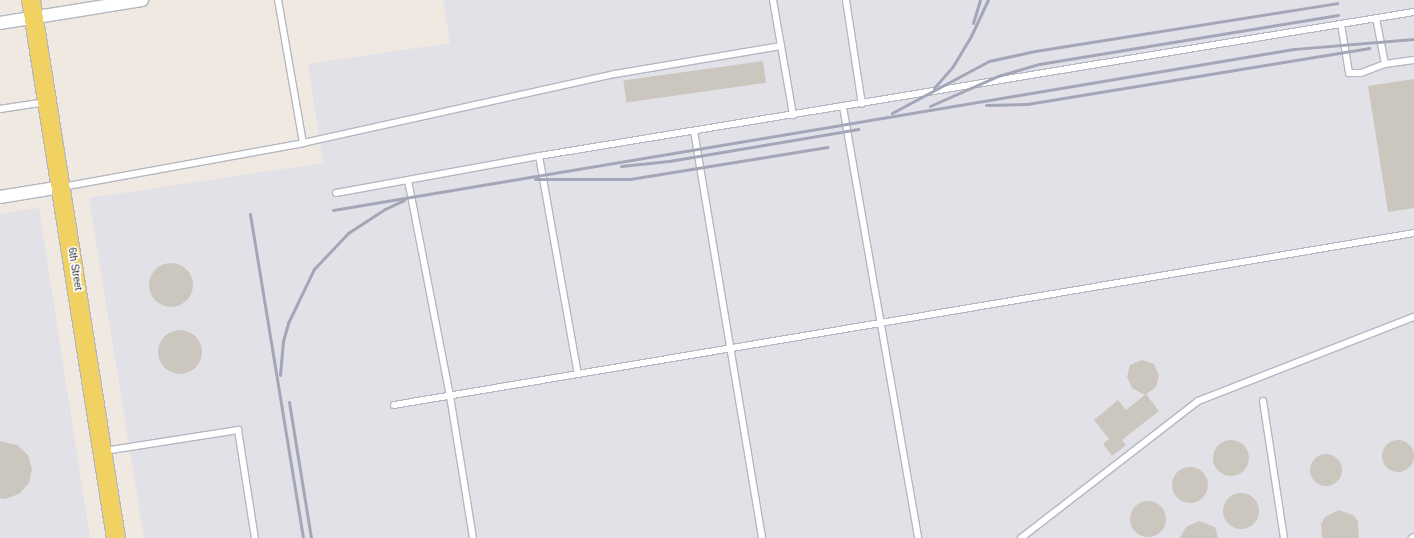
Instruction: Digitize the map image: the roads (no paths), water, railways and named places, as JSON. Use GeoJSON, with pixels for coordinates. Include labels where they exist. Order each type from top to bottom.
{"type":"FeatureCollection","features":[{"type":"Feature","properties":{"kind":"main road","name":"6th Street"},"geometry":{"type":"LineString","coordinates":[[33,9],[116,538]]}},
{"type":"Feature","properties":{"kind":"street"},"geometry":{"type":"LineString","coordinates":[[0,23],[33,9],[142,0]]}},
{"type":"Feature","properties":{"kind":"street"},"geometry":{"type":"LineString","coordinates":[[0,197],[62,187]]}},
{"type":"Feature","properties":{"kind":"lane"},"geometry":{"type":"LineString","coordinates":[[278,0],[303,143]]}},
{"type":"Feature","properties":{"kind":"lane"},"geometry":{"type":"LineString","coordinates":[[773,0],[793,115]]}},
{"type":"Feature","properties":{"kind":"lane"},"geometry":{"type":"LineString","coordinates":[[846,0],[862,104]]}},
{"type":"Feature","properties":{"kind":"lane"},"geometry":{"type":"LineString","coordinates":[[336,193],[539,156],[1414,12]]}},
{"type":"Feature","properties":{"kind":"lane"},"geometry":{"type":"LineString","coordinates":[[1376,18],[1384,64]]}},
{"type":"Feature","properties":{"kind":"lane"},"geometry":{"type":"LineString","coordinates":[[1341,24],[1349,73],[1361,73],[1384,64],[1414,60]]}},
{"type":"Feature","properties":{"kind":"lane"},"geometry":{"type":"LineString","coordinates":[[62,187],[303,143],[615,74],[781,46]]}},
{"type":"Feature","properties":{"kind":"lane"},"geometry":{"type":"LineString","coordinates":[[0,109],[48,102]]}},
{"type":"Feature","properties":{"kind":"lane"},"geometry":{"type":"LineString","coordinates":[[843,107],[882,323],[918,538]]}},
{"type":"Feature","properties":{"kind":"lane"},"geometry":{"type":"LineString","coordinates":[[694,131],[762,538]]}},
{"type":"Feature","properties":{"kind":"lane"},"geometry":{"type":"LineString","coordinates":[[539,156],[578,374]]}},
{"type":"Feature","properties":{"kind":"lane"},"geometry":{"type":"LineString","coordinates":[[408,180],[450,396],[473,538]]}},
{"type":"Feature","properties":{"kind":"lane"},"geometry":{"type":"LineString","coordinates":[[394,405],[1414,233]]}},
{"type":"Feature","properties":{"kind":"lane"},"geometry":{"type":"LineString","coordinates":[[1021,538],[1198,401],[1414,317]]}},
{"type":"Feature","properties":{"kind":"lane"},"geometry":{"type":"LineString","coordinates":[[1263,401],[1284,538]]}},
{"type":"Feature","properties":{"kind":"lane"},"geometry":{"type":"LineString","coordinates":[[103,452],[238,430],[255,538]]}},
{"type":"Feature","properties":{"kind":"railway"},"geometry":{"type":"LineString","coordinates":[[973,23],[980,0]]}},
{"type":"Feature","properties":{"kind":"railway"},"geometry":{"type":"LineString","coordinates":[[934,88],[953,66],[971,36],[988,0]]}},
{"type":"Feature","properties":{"kind":"railway"},"geometry":{"type":"LineString","coordinates":[[892,113],[989,61],[1035,51],[1337,3]]}},
{"type":"Feature","properties":{"kind":"railway"},"geometry":{"type":"LineString","coordinates":[[930,106],[998,76],[1039,64],[1338,15]]}},
{"type":"Feature","properties":{"kind":"railway"},"geometry":{"type":"LineString","coordinates":[[333,210],[1294,49],[1414,39]]}},
{"type":"Feature","properties":{"kind":"railway"},"geometry":{"type":"LineString","coordinates":[[986,105],[1027,104],[1369,48]]}},
{"type":"Feature","properties":{"kind":"railway"},"geometry":{"type":"LineString","coordinates":[[621,166],[669,161],[858,129]]}},
{"type":"Feature","properties":{"kind":"railway"},"geometry":{"type":"LineString","coordinates":[[535,179],[630,179],[827,147]]}},
{"type":"Feature","properties":{"kind":"railway"},"geometry":{"type":"LineString","coordinates":[[280,375],[283,341],[288,323],[314,269],[348,233],[385,209],[404,200]]}},
{"type":"Feature","properties":{"kind":"railway"},"geometry":{"type":"LineString","coordinates":[[250,214],[303,538]]}},
{"type":"Feature","properties":{"kind":"railway"},"geometry":{"type":"LineString","coordinates":[[289,402],[311,538]]}}]}
